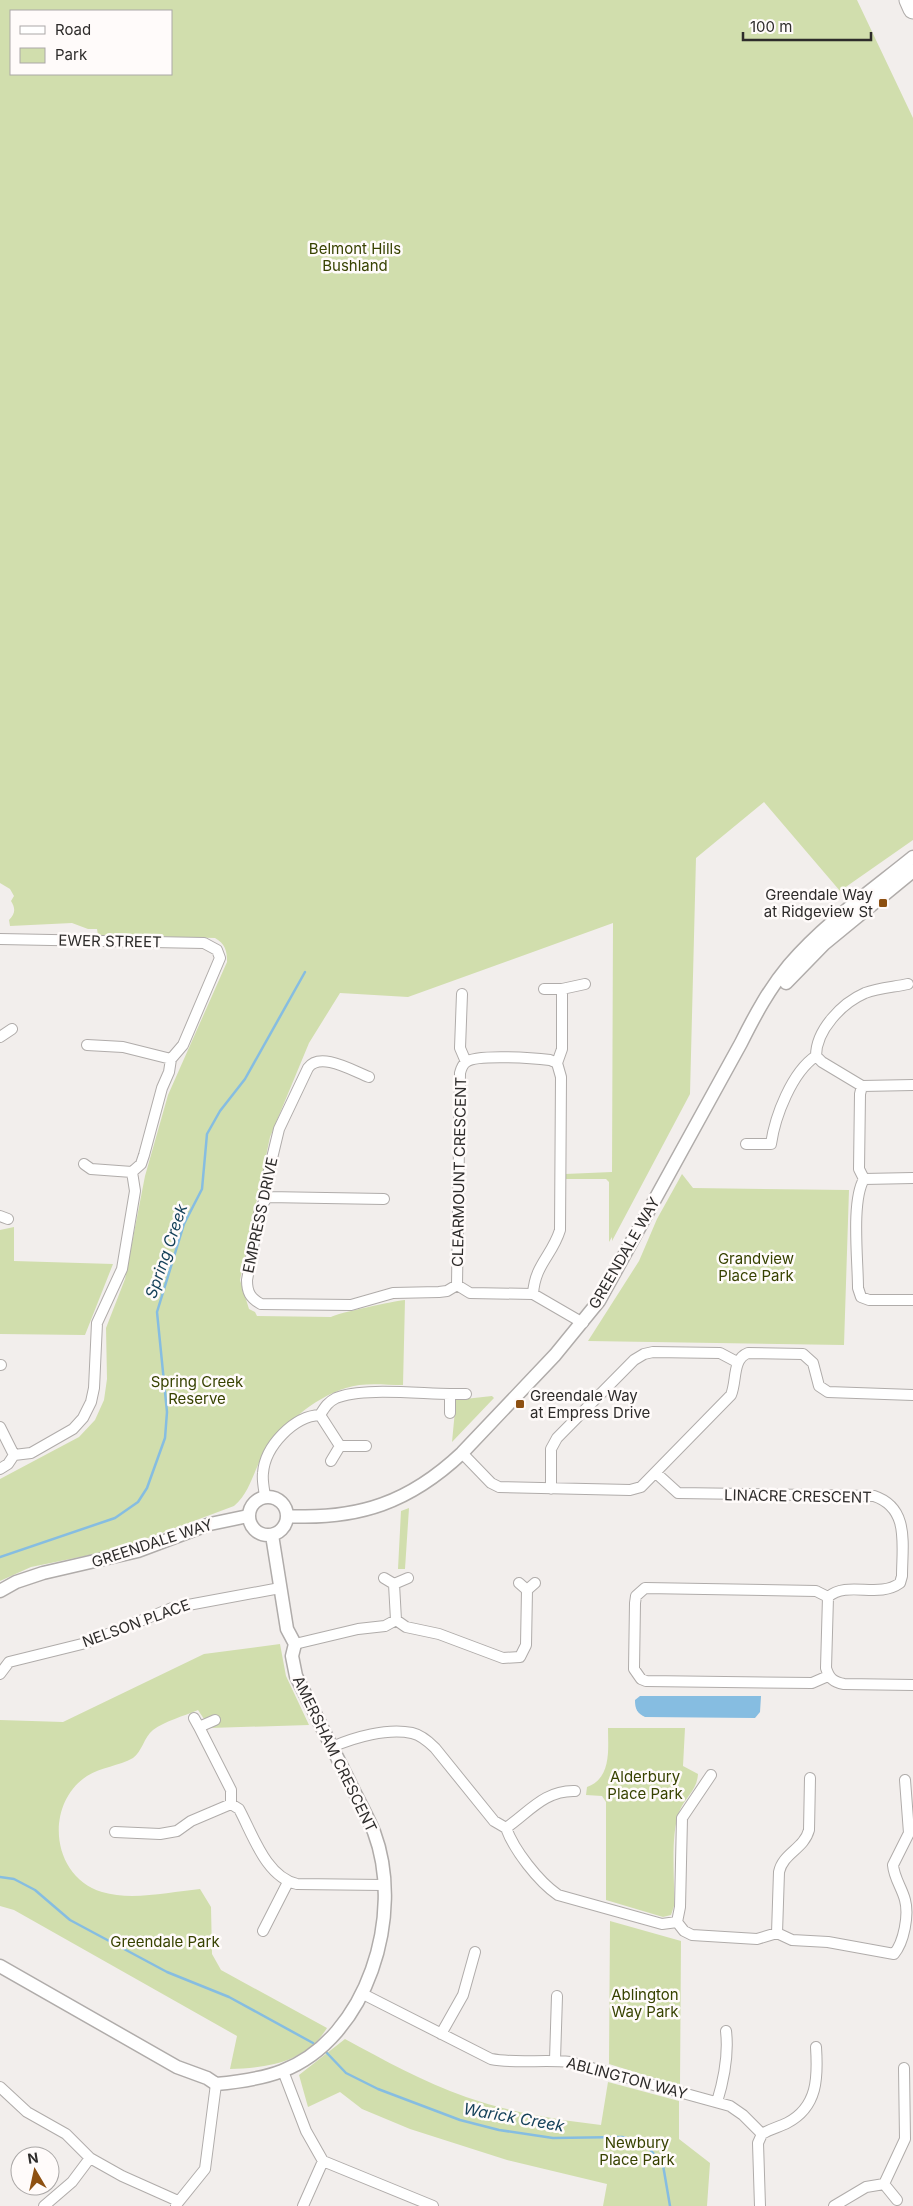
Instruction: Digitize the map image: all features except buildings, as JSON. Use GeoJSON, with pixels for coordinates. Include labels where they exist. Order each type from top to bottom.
{"type":"FeatureCollection","features":[{"type":"Feature","properties":{"kind":"highway"},"geometry":{"type":"LineString","coordinates":[[909,0],[913,9]]}},
{"type":"Feature","properties":{"kind":"street","name":"GREENDALE WAY"},"geometry":{"type":"LineString","coordinates":[[287,1516],[333,1516],[378,1506],[416,1490],[462,1453],[583,1322],[618,1269],[741,1043],[757,1010],[789,965],[817,936],[913,857]]}},
{"type":"Feature","properties":{"kind":"street","name":"GREENDALE WAY"},"geometry":{"type":"LineString","coordinates":[[741,1043],[790,978],[814,953],[913,871]]}},
{"type":"Feature","properties":{"kind":"street","name":"EWER STREET"},"geometry":{"type":"LineString","coordinates":[[0,939],[204,943],[217,950],[219,964],[183,1045],[171,1059]]}},
{"type":"Feature","properties":{"kind":"street"},"geometry":{"type":"LineString","coordinates":[[544,989],[562,989],[585,984]]}},
{"type":"Feature","properties":{"kind":"street"},"geometry":{"type":"LineString","coordinates":[[746,1144],[771,1144],[776,1115],[808,1062],[816,1056],[818,1041],[838,1011],[865,993],[908,984]]}},
{"type":"Feature","properties":{"kind":"street"},"geometry":{"type":"LineString","coordinates":[[533,1294],[536,1274],[555,1244],[560,1230],[561,1077],[557,1063],[562,1049],[562,989]]}},
{"type":"Feature","properties":{"kind":"street"},"geometry":{"type":"LineString","coordinates":[[462,994],[460,1048],[466,1062]]}},
{"type":"Feature","properties":{"kind":"street"},"geometry":{"type":"LineString","coordinates":[[0,1037],[12,1029]]}},
{"type":"Feature","properties":{"kind":"street"},"geometry":{"type":"LineString","coordinates":[[84,1164],[91,1169],[132,1172],[141,1164],[162,1088],[169,1072],[171,1059],[123,1047],[87,1045]]}},
{"type":"Feature","properties":{"kind":"street"},"geometry":{"type":"LineString","coordinates":[[816,1056],[822,1062],[862,1086],[913,1085]]}},
{"type":"Feature","properties":{"kind":"street","name":"CLEARMOUNT CRESCENT"},"geometry":{"type":"LineString","coordinates":[[457,1285],[460,1073],[466,1062],[477,1058],[542,1059],[557,1063]]}},
{"type":"Feature","properties":{"kind":"street","name":"EMPRESS DRIVE"},"geometry":{"type":"LineString","coordinates":[[370,1077],[324,1061],[311,1064],[279,1129],[267,1178],[267,1197],[260,1209],[247,1280],[249,1294],[261,1304],[350,1305],[393,1292],[439,1292],[447,1291],[457,1285]]}},
{"type":"Feature","properties":{"kind":"street"},"geometry":{"type":"LineString","coordinates":[[862,1086],[860,1094],[859,1169],[864,1179]]}},
{"type":"Feature","properties":{"kind":"street"},"geometry":{"type":"LineString","coordinates":[[0,1469],[8,1464],[14,1455],[31,1453],[72,1429],[83,1418],[91,1402],[94,1388],[97,1323],[122,1269],[135,1190],[132,1172]]}},
{"type":"Feature","properties":{"kind":"street"},"geometry":{"type":"LineString","coordinates":[[864,1179],[913,1178]]}},
{"type":"Feature","properties":{"kind":"street"},"geometry":{"type":"LineString","coordinates":[[864,1179],[859,1187],[857,1207],[858,1288],[861,1296],[869,1300],[913,1300]]}},
{"type":"Feature","properties":{"kind":"street"},"geometry":{"type":"LineString","coordinates":[[267,1197],[384,1199]]}},
{"type":"Feature","properties":{"kind":"street"},"geometry":{"type":"LineString","coordinates":[[457,1285],[470,1293],[533,1294],[545,1299],[583,1322]]}},
{"type":"Feature","properties":{"kind":"street"},"geometry":{"type":"LineString","coordinates":[[552,1489],[551,1449],[557,1438],[634,1360],[644,1354],[653,1352],[720,1353],[737,1362]]}},
{"type":"Feature","properties":{"kind":"street"},"geometry":{"type":"LineString","coordinates":[[462,1453],[491,1483],[499,1487],[630,1490],[641,1486],[656,1474],[731,1395],[735,1385],[737,1362],[742,1355],[748,1353],[803,1354],[813,1363],[819,1386],[828,1392],[913,1395]]}},
{"type":"Feature","properties":{"kind":"street"},"geometry":{"type":"LineString","coordinates":[[450,1394],[450,1413]]}},
{"type":"Feature","properties":{"kind":"street"},"geometry":{"type":"LineString","coordinates":[[320,1415],[326,1404],[347,1395],[466,1394]]}},
{"type":"Feature","properties":{"kind":"street"},"geometry":{"type":"LineString","coordinates":[[265,1496],[263,1472],[266,1459],[280,1437],[296,1422],[310,1415],[320,1415]]}},
{"type":"Feature","properties":{"kind":"street"},"geometry":{"type":"LineString","coordinates":[[320,1415],[340,1446]]}},
{"type":"Feature","properties":{"kind":"street"},"geometry":{"type":"LineString","coordinates":[[0,1428],[14,1455]]}},
{"type":"Feature","properties":{"kind":"street"},"geometry":{"type":"LineString","coordinates":[[340,1446],[366,1446]]}},
{"type":"Feature","properties":{"kind":"street"},"geometry":{"type":"LineString","coordinates":[[331,1461],[340,1446]]}},
{"type":"Feature","properties":{"kind":"street","name":"LINACRE CRESCENT"},"geometry":{"type":"LineString","coordinates":[[656,1474],[678,1493],[874,1496],[890,1504],[902,1524],[902,1576],[900,1583],[893,1588],[884,1590],[841,1590],[828,1597]]}},
{"type":"Feature","properties":{"kind":"street"},"geometry":{"type":"LineString","coordinates":[[265,1496],[278,1499],[286,1509],[287,1516],[283,1528],[272,1535],[256,1531],[249,1522],[248,1516],[255,1501],[265,1496]]}},
{"type":"Feature","properties":{"kind":"street","name":"GREENDALE WAY"},"geometry":{"type":"LineString","coordinates":[[0,1591],[16,1582],[44,1573],[138,1551],[201,1527],[248,1516]]}},
{"type":"Feature","properties":{"kind":"street","name":"AMERSHAM CRESCENT"},"geometry":{"type":"LineString","coordinates":[[216,2084],[253,2080],[283,2071],[311,2055],[338,2031],[363,1994],[374,1965],[385,1916],[382,1864],[374,1833],[296,1676],[292,1656],[295,1644],[287,1629],[272,1535]]}},
{"type":"Feature","properties":{"kind":"street"},"geometry":{"type":"LineString","coordinates":[[384,1578],[394,1584]]}},
{"type":"Feature","properties":{"kind":"street"},"geometry":{"type":"LineString","coordinates":[[394,1584],[408,1578]]}},
{"type":"Feature","properties":{"kind":"street"},"geometry":{"type":"LineString","coordinates":[[394,1584],[396,1620]]}},
{"type":"Feature","properties":{"kind":"street"},"geometry":{"type":"LineString","coordinates":[[396,1620],[406,1627],[438,1634],[503,1658],[520,1657],[526,1645],[527,1586]]}},
{"type":"Feature","properties":{"kind":"street","name":"NELSON PLACE"},"geometry":{"type":"LineString","coordinates":[[0,1674],[9,1662],[86,1643],[172,1608],[280,1588]]}},
{"type":"Feature","properties":{"kind":"street"},"geometry":{"type":"LineString","coordinates":[[828,1676],[812,1683],[646,1681],[641,1679],[634,1668],[636,1596],[645,1588],[816,1591],[828,1597],[826,1668],[828,1676],[834,1682],[844,1684],[913,1685]]}},
{"type":"Feature","properties":{"kind":"street"},"geometry":{"type":"LineString","coordinates":[[295,1644],[358,1629],[385,1626],[396,1620]]}},
{"type":"Feature","properties":{"kind":"street"},"geometry":{"type":"LineString","coordinates":[[215,1720],[197,1723],[231,1790],[231,1804]]}},
{"type":"Feature","properties":{"kind":"street"},"geometry":{"type":"LineString","coordinates":[[332,1747],[351,1739],[397,1732],[413,1734],[435,1748],[494,1821],[506,1828],[512,1843],[549,1889],[558,1895],[662,1924],[677,1922]]}},
{"type":"Feature","properties":{"kind":"street"},"geometry":{"type":"LineString","coordinates":[[711,1775],[682,1818],[680,1907],[677,1922],[684,1931],[692,1936],[758,1939],[777,1933],[792,1940],[828,1942],[894,1954],[899,1948],[906,1906],[893,1865],[909,1834],[905,1780]]}},
{"type":"Feature","properties":{"kind":"street"},"geometry":{"type":"LineString","coordinates":[[777,1933],[781,1862],[807,1838],[809,1830],[810,1778]]}},
{"type":"Feature","properties":{"kind":"street"},"geometry":{"type":"LineString","coordinates":[[506,1828],[547,1796],[560,1791],[575,1791]]}},
{"type":"Feature","properties":{"kind":"street"},"geometry":{"type":"LineString","coordinates":[[115,1832],[160,1834],[177,1831],[191,1820],[231,1804]]}},
{"type":"Feature","properties":{"kind":"street"},"geometry":{"type":"LineString","coordinates":[[231,1804],[239,1809],[267,1862],[288,1882],[297,1884],[383,1885]]}},
{"type":"Feature","properties":{"kind":"street"},"geometry":{"type":"LineString","coordinates":[[263,1931],[288,1882]]}},
{"type":"Feature","properties":{"kind":"street"},"geometry":{"type":"LineString","coordinates":[[441,2034],[463,1995],[475,1952]]}},
{"type":"Feature","properties":{"kind":"street"},"geometry":{"type":"LineString","coordinates":[[0,1966],[177,2067],[207,2078],[216,2084],[206,2169],[177,2204],[90,2158],[66,2134],[27,2112],[0,2087]]}},
{"type":"Feature","properties":{"kind":"street","name":"ABLINGTON WAY"},"geometry":{"type":"LineString","coordinates":[[363,1994],[491,2059],[508,2062],[554,2060],[570,2062],[717,2102],[730,2106],[743,2115],[762,2134]]}},
{"type":"Feature","properties":{"kind":"street"},"geometry":{"type":"LineString","coordinates":[[554,2060],[558,1996]]}},
{"type":"Feature","properties":{"kind":"street"},"geometry":{"type":"LineString","coordinates":[[717,2102],[724,2079],[728,2044],[726,2031]]}},
{"type":"Feature","properties":{"kind":"street"},"geometry":{"type":"LineString","coordinates":[[760,2206],[758,2143],[762,2134],[795,2118],[811,2100],[817,2085],[816,2047]]}},
{"type":"Feature","properties":{"kind":"street"},"geometry":{"type":"LineString","coordinates":[[884,2184],[905,2139],[904,2068]]}},
{"type":"Feature","properties":{"kind":"street"},"geometry":{"type":"LineString","coordinates":[[283,2071],[306,2131],[323,2161],[433,2206]]}},
{"type":"Feature","properties":{"kind":"street"},"geometry":{"type":"LineString","coordinates":[[44,2206],[72,2182],[90,2158]]}},
{"type":"Feature","properties":{"kind":"street"},"geometry":{"type":"LineString","coordinates":[[303,2206],[323,2161]]}},
{"type":"Feature","properties":{"kind":"street"},"geometry":{"type":"LineString","coordinates":[[884,2184],[897,2200]]}},
{"type":"Feature","properties":{"kind":"street"},"geometry":{"type":"LineString","coordinates":[[834,2206],[866,2187],[884,2184]]}},
{"type":"Feature","properties":{"kind":"green space","name":"Belmont Hills Bushland"},"geometry":{"type":"Polygon","coordinates":[[[0,0],[857,0],[913,118],[913,840],[840,891],[764,802],[696,858],[690,1094],[612,1241],[612,1237],[609,1242],[609,1182],[606,1179],[565,1179],[565,1174],[612,1172],[613,923],[408,997],[340,993],[309,1043],[270,1137],[240,1280],[249,1309],[255,1312],[257,1316],[331,1317],[354,1310],[405,1300],[403,1385],[366,1384],[353,1386],[321,1399],[309,1407],[287,1425],[269,1446],[244,1495],[234,1506],[119,1549],[31,1567],[0,1581],[0,1479],[79,1437],[95,1420],[104,1400],[107,1379],[106,1328],[125,1279],[145,1176],[168,1095],[227,962],[225,948],[215,938],[98,935],[97,929],[88,929],[72,923],[10,926],[9,920],[13,916],[14,911],[11,901],[14,896],[10,889],[0,883],[0,0]]]}},
{"type":"Feature","properties":{"kind":"green space","name":"Grandview Place Park"},"geometry":{"type":"Polygon","coordinates":[[[682,1174],[693,1188],[849,1190],[844,1345],[588,1341],[639,1261],[657,1219],[682,1174]]]}},
{"type":"Feature","properties":{"kind":"green space"},"geometry":{"type":"Polygon","coordinates":[[[14,1227],[14,1261],[113,1264],[85,1335],[0,1334],[0,1230],[14,1227]]]}},
{"type":"Feature","properties":{"kind":"green space"},"geometry":{"type":"Polygon","coordinates":[[[492,1396],[494,1398],[452,1442],[456,1400],[492,1396]]]}},
{"type":"Feature","properties":{"kind":"green space"},"geometry":{"type":"Polygon","coordinates":[[[409,1508],[405,1569],[398,1569],[401,1511],[409,1508]]]}},
{"type":"Feature","properties":{"kind":"green space","name":"Greendale Park"},"geometry":{"type":"Polygon","coordinates":[[[280,1644],[286,1676],[309,1725],[210,1728],[198,1710],[153,1730],[133,1758],[87,1776],[73,1788],[64,1804],[59,1821],[59,1839],[64,1856],[72,1871],[85,1884],[102,1892],[126,1896],[200,1889],[211,1907],[212,1954],[221,1970],[327,2028],[308,2049],[297,2056],[272,2065],[230,2069],[237,2036],[14,1910],[0,1906],[0,1720],[63,1722],[204,1654],[280,1644]]]}},
{"type":"Feature","properties":{"kind":"green space","name":"Alderbury Place Park"},"geometry":{"type":"Polygon","coordinates":[[[608,1728],[685,1728],[683,1766],[698,1774],[693,1790],[681,1807],[676,1822],[674,1906],[671,1915],[663,1917],[606,1900],[606,1802],[602,1796],[586,1795],[587,1787],[595,1783],[605,1770],[608,1754],[608,1728]]]}},
{"type":"Feature","properties":{"kind":"green space","name":"Ablington Way Park"},"geometry":{"type":"Polygon","coordinates":[[[610,1921],[681,1941],[680,2086],[609,2064],[610,1921]]]}},
{"type":"Feature","properties":{"kind":"green space","name":"Newbury Place Park"},"geometry":{"type":"Polygon","coordinates":[[[345,2039],[434,2085],[482,2102],[533,2115],[601,2125],[608,2082],[679,2101],[679,2139],[710,2163],[707,2206],[603,2206],[607,2184],[507,2160],[410,2129],[362,2109],[340,2092],[308,2107],[299,2075],[345,2039]]]}},
{"type":"Feature","properties":{"kind":"water"},"geometry":{"type":"Polygon","coordinates":[[[640,1696],[761,1696],[760,1712],[755,1718],[645,1717],[638,1712],[635,1706],[635,1700],[640,1696]]]}},
{"type":"Feature","properties":{"kind":"waterway","name":"Spring Creek"},"geometry":{"type":"LineString","coordinates":[[0,1557],[115,1518],[138,1502],[147,1488],[165,1438],[167,1412],[157,1312],[184,1224],[202,1189],[207,1134],[220,1111],[245,1079],[305,972]]}},
{"type":"Feature","properties":{"kind":"waterway","name":"Warick Creek"},"geometry":{"type":"LineString","coordinates":[[0,1877],[14,1879],[35,1890],[70,1920],[167,1972],[229,1997],[313,2043]]}},
{"type":"Feature","properties":{"kind":"waterway","name":"Warick Creek"},"geometry":{"type":"LineString","coordinates":[[326,2052],[346,2073],[378,2089],[460,2120],[499,2130],[553,2138],[622,2137],[644,2142],[663,2165],[670,2206]]}},
{"type":"Feature","properties":{"kind":"place","name":"Greendale Way at Ridgeview St"},"geometry":{"type":"Point","coordinates":[883,903]}},
{"type":"Feature","properties":{"kind":"place","name":"Greendale Way at Empress Drive"},"geometry":{"type":"Point","coordinates":[520,1404]}},
{"type":"Feature","properties":{"kind":"park label","name":"Spring Creek Reserve"},"geometry":{"type":"Point","coordinates":[197,1390]}}]}
